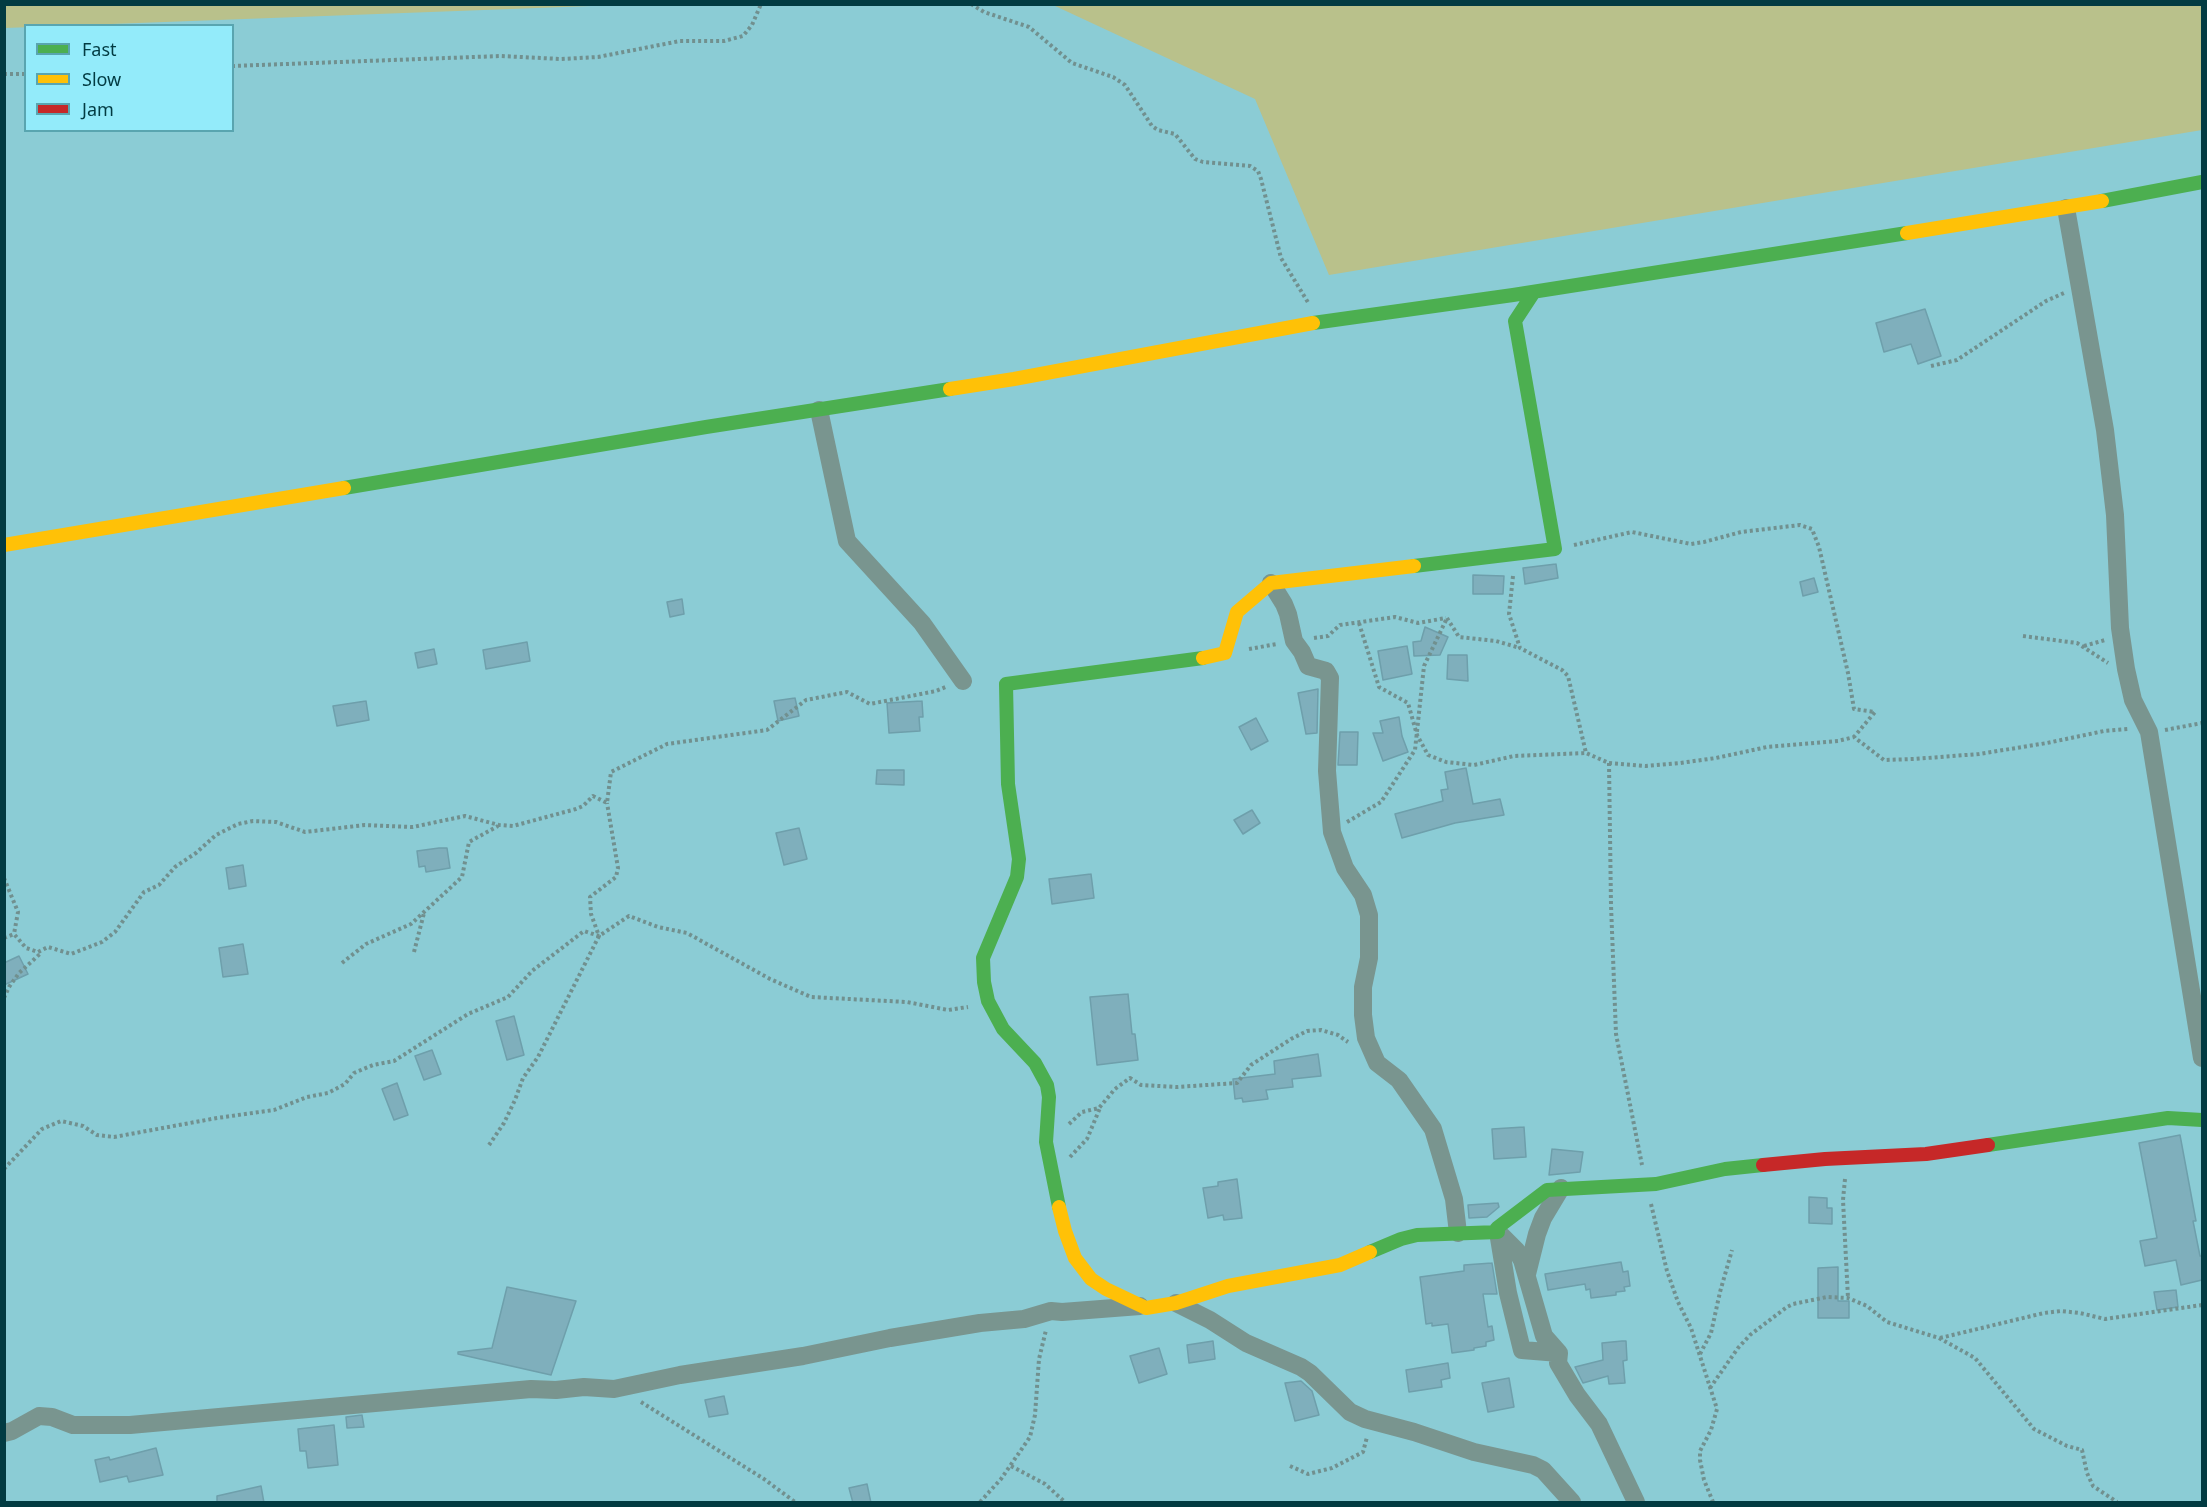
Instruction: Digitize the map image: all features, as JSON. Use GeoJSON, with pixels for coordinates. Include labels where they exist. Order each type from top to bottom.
{"type":"FeatureCollection","features":[{"type":"Feature","properties":{"kind":"street"},"geometry":{"type":"LineString","coordinates":[[4,545],[1014,379],[1319,322],[1534,292],[2066,207],[2202,182]]}},
{"type":"Feature","properties":{"kind":"street"},"geometry":{"type":"LineString","coordinates":[[2066,207],[2105,430],[2115,515],[2121,628],[2128,676],[2133,700],[2148,730],[2202,1058]]}},
{"type":"Feature","properties":{"kind":"street"},"geometry":{"type":"LineString","coordinates":[[1534,292],[1515,321],[1555,549],[1270,582],[1237,612],[1225,653],[1203,658],[1006,684],[1008,784],[1019,859],[1017,877],[983,958],[984,982],[988,1001],[1003,1029],[1035,1063],[1047,1085],[1049,1097],[1046,1131],[1052,1173],[1065,1231],[1075,1258],[1091,1279],[1106,1289],[1146,1308],[1176,1303],[1228,1286],[1340,1265],[1401,1239],[1424,1234],[1498,1232],[1516,1250],[1527,1274],[1544,1336],[1559,1353],[1558,1363],[1577,1395],[1599,1424],[1636,1503]]}},
{"type":"Feature","properties":{"kind":"street"},"geometry":{"type":"LineString","coordinates":[[819,410],[847,541],[922,623],[963,681]]}},
{"type":"Feature","properties":{"kind":"street"},"geometry":{"type":"LineString","coordinates":[[1270,582],[1278,592],[1288,614],[1294,640],[1308,666],[1326,671],[1330,678],[1327,771],[1332,831],[1345,868],[1363,895],[1369,915],[1369,947],[1363,987],[1366,1038],[1377,1063],[1399,1080],[1433,1129],[1454,1199],[1458,1233]]}},
{"type":"Feature","properties":{"kind":"street"},"geometry":{"type":"LineString","coordinates":[[1559,1353],[1522,1350],[1508,1293],[1497,1228],[1547,1190],[1665,1183],[1725,1169],[1858,1157],[1926,1154],[2160,1119],[2202,1120]]}},
{"type":"Feature","properties":{"kind":"street"},"geometry":{"type":"LineString","coordinates":[[1527,1274],[1537,1234],[1561,1188]]}},
{"type":"Feature","properties":{"kind":"street"},"geometry":{"type":"LineString","coordinates":[[1176,1303],[1210,1320],[1246,1343],[1310,1372],[1350,1412],[1368,1420],[1414,1432],[1474,1452],[1533,1465],[1543,1470],[1572,1503]]}},
{"type":"Feature","properties":{"kind":"street"},"geometry":{"type":"LineString","coordinates":[[4,1432],[12,1431],[39,1416],[73,1425],[130,1425],[531,1389],[556,1390],[584,1387],[614,1389],[680,1375],[803,1356],[890,1338],[980,1323],[1024,1319],[1051,1311],[1141,1306]]}},
{"type":"Feature","properties":{"kind":"path"},"geometry":{"type":"LineString","coordinates":[[234,66],[501,56],[561,59],[598,57],[680,41],[724,41],[743,36],[752,25],[761,4]]}},
{"type":"Feature","properties":{"kind":"path"},"geometry":{"type":"LineString","coordinates":[[971,4],[984,12],[1029,27],[1072,63],[1113,77],[1125,85],[1152,126],[1158,130],[1175,134],[1195,159],[1203,162],[1250,166],[1258,171],[1262,179],[1281,258],[1319,322]]}},
{"type":"Feature","properties":{"kind":"path"},"geometry":{"type":"LineString","coordinates":[[4,75],[24,74]]}},
{"type":"Feature","properties":{"kind":"path"},"geometry":{"type":"LineString","coordinates":[[1931,366],[1957,360],[2046,301],[2080,286]]}},
{"type":"Feature","properties":{"kind":"path"},"geometry":{"type":"LineString","coordinates":[[1359,623],[1379,687],[1408,704],[1417,735],[1428,756],[1446,762],[1474,765],[1514,756],[1586,753],[1608,763],[1646,766],[1680,763],[1767,747],[1838,741],[1854,737],[1875,712],[1854,709],[1824,567],[1812,529],[1800,525],[1741,532],[1691,544],[1632,532],[1555,549]]}},
{"type":"Feature","properties":{"kind":"path"},"geometry":{"type":"LineString","coordinates":[[1514,554],[1509,614],[1510,625],[1520,648]]}},
{"type":"Feature","properties":{"kind":"path"},"geometry":{"type":"LineString","coordinates":[[1225,653],[1328,636],[1340,624],[1395,617],[1418,623],[1447,618]]}},
{"type":"Feature","properties":{"kind":"path"},"geometry":{"type":"LineString","coordinates":[[1447,618],[1459,637],[1496,641],[1520,648],[1562,670],[1568,676],[1586,753]]}},
{"type":"Feature","properties":{"kind":"path"},"geometry":{"type":"LineString","coordinates":[[1332,831],[1381,802],[1415,750],[1424,666],[1447,618]]}},
{"type":"Feature","properties":{"kind":"path"},"geometry":{"type":"LineString","coordinates":[[2023,636],[2077,643],[2128,676]]}},
{"type":"Feature","properties":{"kind":"path"},"geometry":{"type":"LineString","coordinates":[[599,936],[591,914],[590,897],[616,877],[618,868],[607,803],[611,772],[667,744],[766,730],[806,700],[847,692],[870,704],[936,691],[963,681]]}},
{"type":"Feature","properties":{"kind":"path"},"geometry":{"type":"LineString","coordinates":[[1854,737],[1884,760],[1978,754],[2104,731],[2148,730],[2202,723]]}},
{"type":"Feature","properties":{"kind":"path"},"geometry":{"type":"LineString","coordinates":[[1608,763],[1616,1034],[1646,1185],[1667,1270],[1700,1354],[1717,1409],[1711,1430],[1700,1451],[1704,1480],[1713,1503]]}},
{"type":"Feature","properties":{"kind":"path"},"geometry":{"type":"LineString","coordinates":[[14,934],[26,948],[38,952],[48,947],[71,954],[102,942],[115,932],[144,892],[159,885],[175,867],[196,853],[216,835],[238,824],[253,821],[276,822],[305,832],[365,825],[413,827],[465,816],[499,825],[513,826],[576,809],[583,806],[593,796],[607,803]]}},
{"type":"Feature","properties":{"kind":"path"},"geometry":{"type":"LineString","coordinates":[[342,963],[366,944],[411,924],[424,913],[462,877],[469,842],[499,825]]}},
{"type":"Feature","properties":{"kind":"path"},"geometry":{"type":"LineString","coordinates":[[4,878],[18,912],[14,934]]}},
{"type":"Feature","properties":{"kind":"path"},"geometry":{"type":"LineString","coordinates":[[414,952],[424,913]]}},
{"type":"Feature","properties":{"kind":"path"},"geometry":{"type":"LineString","coordinates":[[489,1145],[504,1123],[523,1078],[538,1058],[599,936],[628,916],[658,927],[687,933],[770,979],[811,997],[907,1002],[948,1010],[988,1001]]}},
{"type":"Feature","properties":{"kind":"path"},"geometry":{"type":"LineString","coordinates":[[4,1169],[42,1129],[61,1121],[83,1126],[97,1135],[114,1137],[274,1110],[307,1097],[328,1093],[345,1084],[354,1073],[373,1065],[394,1061],[468,1014],[508,997],[532,971],[584,931],[599,936]]}},
{"type":"Feature","properties":{"kind":"path"},"geometry":{"type":"LineString","coordinates":[[4,938],[14,934]]}},
{"type":"Feature","properties":{"kind":"path"},"geometry":{"type":"LineString","coordinates":[[4,998],[19,973],[48,947]]}},
{"type":"Feature","properties":{"kind":"path"},"geometry":{"type":"LineString","coordinates":[[1046,1131],[1067,1125],[1080,1113],[1096,1109],[1130,1078],[1141,1085],[1177,1087],[1236,1083],[1251,1065],[1307,1031],[1321,1030],[1338,1035],[1348,1042]]}},
{"type":"Feature","properties":{"kind":"path"},"geometry":{"type":"LineString","coordinates":[[1052,1173],[1087,1139],[1102,1105]]}},
{"type":"Feature","properties":{"kind":"path"},"geometry":{"type":"LineString","coordinates":[[1848,1298],[1843,1200],[1845,1180],[1858,1157]]}},
{"type":"Feature","properties":{"kind":"path"},"geometry":{"type":"LineString","coordinates":[[1700,1354],[1712,1333],[1732,1250]]}},
{"type":"Feature","properties":{"kind":"path"},"geometry":{"type":"LineString","coordinates":[[1709,1388],[1750,1335],[1787,1307],[1827,1297],[1848,1298],[1867,1306],[1887,1322],[1939,1338],[1975,1358],[2034,1429],[2067,1446],[2082,1450],[2087,1473],[2093,1486],[2117,1503]]}},
{"type":"Feature","properties":{"kind":"path"},"geometry":{"type":"LineString","coordinates":[[1939,1338],[2044,1313],[2061,1311],[2105,1319],[2202,1305]]}},
{"type":"Feature","properties":{"kind":"path"},"geometry":{"type":"LineString","coordinates":[[980,1503],[1011,1466],[1030,1437],[1035,1415],[1041,1345],[1051,1311]]}},
{"type":"Feature","properties":{"kind":"path"},"geometry":{"type":"LineString","coordinates":[[614,1389],[643,1403],[731,1458],[795,1503]]}},
{"type":"Feature","properties":{"kind":"path"},"geometry":{"type":"LineString","coordinates":[[1290,1466],[1308,1474],[1332,1468],[1363,1452],[1367,1439],[1368,1420]]}},
{"type":"Feature","properties":{"kind":"path"},"geometry":{"type":"LineString","coordinates":[[1011,1466],[1045,1484],[1065,1503]]}},
{"type":"Feature","properties":{"kind":"green space"},"geometry":{"type":"Polygon","coordinates":[[[5,4],[617,5],[111,24],[24,24],[24,27],[5,28],[5,4]]]}},
{"type":"Feature","properties":{"kind":"green space"},"geometry":{"type":"Polygon","coordinates":[[[1053,5],[2202,5],[2202,130],[1329,275],[1255,99],[1053,5]]]}},
{"type":"Feature","properties":{"kind":"building"},"geometry":{"type":"Polygon","coordinates":[[[1925,309],[1941,356],[1918,364],[1911,344],[1884,352],[1876,323],[1925,309]]]}},
{"type":"Feature","properties":{"kind":"building"},"geometry":{"type":"Polygon","coordinates":[[[1556,564],[1558,578],[1525,584],[1523,568],[1556,564]]]}},
{"type":"Feature","properties":{"kind":"building"},"geometry":{"type":"Polygon","coordinates":[[[1473,575],[1504,576],[1503,594],[1473,594],[1473,575]]]}},
{"type":"Feature","properties":{"kind":"building"},"geometry":{"type":"Polygon","coordinates":[[[1814,578],[1818,592],[1803,596],[1800,582],[1814,578]]]}},
{"type":"Feature","properties":{"kind":"building"},"geometry":{"type":"Polygon","coordinates":[[[682,599],[684,614],[670,617],[667,602],[682,599]]]}},
{"type":"Feature","properties":{"kind":"building"},"geometry":{"type":"Polygon","coordinates":[[[1425,627],[1448,637],[1440,655],[1414,656],[1413,642],[1421,641],[1425,627]]]}},
{"type":"Feature","properties":{"kind":"building"},"geometry":{"type":"Polygon","coordinates":[[[527,642],[530,661],[486,669],[483,650],[527,642]]]}},
{"type":"Feature","properties":{"kind":"building"},"geometry":{"type":"Polygon","coordinates":[[[1407,646],[1412,674],[1383,680],[1378,651],[1407,646]]]}},
{"type":"Feature","properties":{"kind":"building"},"geometry":{"type":"Polygon","coordinates":[[[434,649],[437,664],[418,668],[415,653],[434,649]]]}},
{"type":"Feature","properties":{"kind":"building"},"geometry":{"type":"Polygon","coordinates":[[[1448,655],[1467,655],[1468,681],[1447,679],[1448,655]]]}},
{"type":"Feature","properties":{"kind":"building"},"geometry":{"type":"Polygon","coordinates":[[[1318,689],[1317,733],[1306,734],[1298,693],[1318,689]]]}},
{"type":"Feature","properties":{"kind":"building"},"geometry":{"type":"Polygon","coordinates":[[[795,698],[799,716],[778,721],[774,701],[795,698]]]}},
{"type":"Feature","properties":{"kind":"building"},"geometry":{"type":"Polygon","coordinates":[[[366,701],[369,720],[337,726],[333,706],[366,701]]]}},
{"type":"Feature","properties":{"kind":"building"},"geometry":{"type":"Polygon","coordinates":[[[922,701],[923,717],[919,717],[920,731],[889,733],[887,703],[922,701]]]}},
{"type":"Feature","properties":{"kind":"building"},"geometry":{"type":"Polygon","coordinates":[[[1399,717],[1402,736],[1408,752],[1383,761],[1373,733],[1383,733],[1380,721],[1399,717]]]}},
{"type":"Feature","properties":{"kind":"building"},"geometry":{"type":"Polygon","coordinates":[[[1256,718],[1268,741],[1251,750],[1239,727],[1256,718]]]}},
{"type":"Feature","properties":{"kind":"building"},"geometry":{"type":"Polygon","coordinates":[[[1340,732],[1358,732],[1357,765],[1338,765],[1340,732]]]}},
{"type":"Feature","properties":{"kind":"building"},"geometry":{"type":"Polygon","coordinates":[[[1466,768],[1473,804],[1500,799],[1504,815],[1455,823],[1402,838],[1395,814],[1443,801],[1441,790],[1448,789],[1445,772],[1466,768]]]}},
{"type":"Feature","properties":{"kind":"building"},"geometry":{"type":"Polygon","coordinates":[[[877,770],[904,770],[904,785],[876,784],[877,770]]]}},
{"type":"Feature","properties":{"kind":"building"},"geometry":{"type":"Polygon","coordinates":[[[1252,810],[1260,823],[1243,834],[1234,820],[1252,810]]]}},
{"type":"Feature","properties":{"kind":"building"},"geometry":{"type":"Polygon","coordinates":[[[799,828],[807,859],[784,865],[776,833],[799,828]]]}},
{"type":"Feature","properties":{"kind":"building"},"geometry":{"type":"Polygon","coordinates":[[[447,848],[450,868],[426,872],[425,866],[419,867],[417,851],[447,848]]]}},
{"type":"Feature","properties":{"kind":"building"},"geometry":{"type":"Polygon","coordinates":[[[243,865],[246,886],[229,889],[226,868],[243,865]]]}},
{"type":"Feature","properties":{"kind":"building"},"geometry":{"type":"Polygon","coordinates":[[[1091,874],[1094,898],[1052,904],[1049,879],[1091,874]]]}},
{"type":"Feature","properties":{"kind":"building"},"geometry":{"type":"Polygon","coordinates":[[[243,944],[248,974],[223,977],[219,948],[243,944]]]}},
{"type":"Feature","properties":{"kind":"building"},"geometry":{"type":"Polygon","coordinates":[[[19,956],[28,974],[4,985],[4,963],[19,956]]]}},
{"type":"Feature","properties":{"kind":"building"},"geometry":{"type":"Polygon","coordinates":[[[1128,994],[1132,1034],[1135,1034],[1138,1060],[1097,1065],[1090,997],[1128,994]]]}},
{"type":"Feature","properties":{"kind":"building"},"geometry":{"type":"Polygon","coordinates":[[[514,1016],[524,1055],[507,1060],[496,1021],[514,1016]]]}},
{"type":"Feature","properties":{"kind":"building"},"geometry":{"type":"Polygon","coordinates":[[[432,1050],[441,1074],[424,1080],[415,1056],[432,1050]]]}},
{"type":"Feature","properties":{"kind":"building"},"geometry":{"type":"Polygon","coordinates":[[[1318,1054],[1321,1076],[1292,1079],[1293,1087],[1266,1090],[1268,1099],[1243,1102],[1242,1098],[1235,1099],[1233,1079],[1275,1074],[1274,1061],[1318,1054]]]}},
{"type":"Feature","properties":{"kind":"building"},"geometry":{"type":"Polygon","coordinates":[[[397,1083],[408,1115],[394,1120],[382,1089],[397,1083]]]}},
{"type":"Feature","properties":{"kind":"building"},"geometry":{"type":"Polygon","coordinates":[[[1524,1127],[1526,1157],[1494,1159],[1492,1129],[1524,1127]]]}},
{"type":"Feature","properties":{"kind":"building"},"geometry":{"type":"Polygon","coordinates":[[[2180,1135],[2196,1221],[2193,1221],[2200,1256],[2202,1256],[2202,1280],[2181,1285],[2176,1260],[2145,1266],[2140,1241],[2157,1238],[2139,1143],[2180,1135]]]}},
{"type":"Feature","properties":{"kind":"building"},"geometry":{"type":"Polygon","coordinates":[[[1552,1149],[1583,1152],[1580,1172],[1549,1175],[1552,1149]]]}},
{"type":"Feature","properties":{"kind":"building"},"geometry":{"type":"Polygon","coordinates":[[[1237,1179],[1242,1218],[1224,1220],[1223,1215],[1208,1218],[1203,1188],[1218,1186],[1218,1182],[1237,1179]]]}},
{"type":"Feature","properties":{"kind":"building"},"geometry":{"type":"Polygon","coordinates":[[[1809,1197],[1827,1198],[1827,1208],[1832,1208],[1832,1224],[1809,1223],[1809,1197]]]}},
{"type":"Feature","properties":{"kind":"building"},"geometry":{"type":"Polygon","coordinates":[[[1498,1203],[1499,1207],[1487,1217],[1469,1218],[1468,1205],[1498,1203]]]}},
{"type":"Feature","properties":{"kind":"building"},"geometry":{"type":"Polygon","coordinates":[[[1621,1262],[1623,1272],[1628,1271],[1630,1286],[1624,1287],[1625,1291],[1616,1292],[1616,1295],[1591,1298],[1590,1289],[1586,1290],[1585,1284],[1548,1290],[1545,1274],[1621,1262]]]}},
{"type":"Feature","properties":{"kind":"building"},"geometry":{"type":"Polygon","coordinates":[[[1492,1263],[1497,1294],[1483,1294],[1488,1327],[1492,1326],[1494,1340],[1474,1350],[1452,1353],[1448,1324],[1432,1326],[1432,1323],[1426,1324],[1420,1277],[1464,1271],[1464,1265],[1492,1263]]]}},
{"type":"Feature","properties":{"kind":"building"},"geometry":{"type":"Polygon","coordinates":[[[1838,1267],[1838,1301],[1849,1301],[1849,1318],[1818,1318],[1818,1268],[1838,1267]]]}},
{"type":"Feature","properties":{"kind":"building"},"geometry":{"type":"Polygon","coordinates":[[[507,1287],[576,1301],[551,1375],[458,1354],[458,1352],[492,1348],[507,1287]]]}},
{"type":"Feature","properties":{"kind":"building"},"geometry":{"type":"Polygon","coordinates":[[[2176,1290],[2178,1307],[2157,1310],[2154,1292],[2176,1290]]]}},
{"type":"Feature","properties":{"kind":"building"},"geometry":{"type":"Polygon","coordinates":[[[1213,1341],[1215,1359],[1189,1363],[1187,1345],[1213,1341]]]}},
{"type":"Feature","properties":{"kind":"building"},"geometry":{"type":"Polygon","coordinates":[[[1626,1341],[1627,1360],[1623,1361],[1625,1383],[1609,1384],[1608,1376],[1583,1383],[1575,1367],[1603,1360],[1602,1343],[1626,1341]]]}},
{"type":"Feature","properties":{"kind":"building"},"geometry":{"type":"Polygon","coordinates":[[[1159,1348],[1167,1374],[1139,1383],[1130,1356],[1159,1348]]]}},
{"type":"Feature","properties":{"kind":"building"},"geometry":{"type":"Polygon","coordinates":[[[1448,1363],[1450,1378],[1441,1380],[1442,1387],[1409,1392],[1406,1370],[1448,1363]]]}},
{"type":"Feature","properties":{"kind":"building"},"geometry":{"type":"Polygon","coordinates":[[[1509,1378],[1514,1407],[1488,1412],[1482,1383],[1509,1378]]]}},
{"type":"Feature","properties":{"kind":"building"},"geometry":{"type":"Polygon","coordinates":[[[1301,1381],[1312,1391],[1319,1415],[1295,1421],[1285,1383],[1301,1381]]]}},
{"type":"Feature","properties":{"kind":"building"},"geometry":{"type":"Polygon","coordinates":[[[724,1396],[728,1414],[709,1417],[705,1400],[724,1396]]]}},
{"type":"Feature","properties":{"kind":"building"},"geometry":{"type":"Polygon","coordinates":[[[362,1415],[364,1427],[347,1428],[346,1417],[362,1415]]]}},
{"type":"Feature","properties":{"kind":"building"},"geometry":{"type":"Polygon","coordinates":[[[334,1425],[338,1465],[308,1468],[306,1451],[300,1451],[298,1429],[334,1425]]]}},
{"type":"Feature","properties":{"kind":"building"},"geometry":{"type":"Polygon","coordinates":[[[156,1448],[163,1475],[129,1482],[127,1476],[100,1482],[95,1460],[109,1457],[110,1460],[156,1448]]]}},
{"type":"Feature","properties":{"kind":"building"},"geometry":{"type":"Polygon","coordinates":[[[867,1484],[871,1503],[853,1503],[849,1488],[867,1484]]]}},
{"type":"Feature","properties":{"kind":"building"},"geometry":{"type":"Polygon","coordinates":[[[261,1486],[264,1503],[217,1503],[217,1496],[261,1486]]]}},
{"type":"Feature","properties":{"kind":"traffic: fast"},"geometry":{"type":"LineString","coordinates":[[2102,201],[2202,182]]}},
{"type":"Feature","properties":{"kind":"traffic: fast"},"geometry":{"type":"LineString","coordinates":[[1313,323],[1513,295],[1907,233]]}},
{"type":"Feature","properties":{"kind":"traffic: fast"},"geometry":{"type":"LineString","coordinates":[[1414,566],[1555,549],[1515,321],[1534,292]]}},
{"type":"Feature","properties":{"kind":"traffic: fast"},"geometry":{"type":"LineString","coordinates":[[344,488],[706,427],[950,389]]}},
{"type":"Feature","properties":{"kind":"traffic: fast"},"geometry":{"type":"LineString","coordinates":[[1059,1207],[1046,1142],[1049,1097],[1047,1085],[1035,1063],[1003,1029],[988,1001],[984,982],[983,958],[1017,877],[1019,859],[1008,784],[1006,684],[1203,658]]}},
{"type":"Feature","properties":{"kind":"traffic: fast"},"geometry":{"type":"LineString","coordinates":[[1988,1145],[2168,1118],[2202,1120]]}},
{"type":"Feature","properties":{"kind":"traffic: fast"},"geometry":{"type":"LineString","coordinates":[[1370,1252],[1417,1235],[1498,1232],[1497,1228],[1547,1190],[1656,1184],[1725,1169],[1763,1165]]}},
{"type":"Feature","properties":{"kind":"traffic: slow"},"geometry":{"type":"LineString","coordinates":[[1907,233],[2102,201]]}},
{"type":"Feature","properties":{"kind":"traffic: slow"},"geometry":{"type":"LineString","coordinates":[[950,389],[1313,323]]}},
{"type":"Feature","properties":{"kind":"traffic: slow"},"geometry":{"type":"LineString","coordinates":[[4,545],[344,488]]}},
{"type":"Feature","properties":{"kind":"traffic: slow"},"geometry":{"type":"LineString","coordinates":[[1203,658],[1225,653],[1237,612],[1271,583],[1414,566]]}},
{"type":"Feature","properties":{"kind":"traffic: slow"},"geometry":{"type":"LineString","coordinates":[[1059,1207],[1075,1258],[1091,1279],[1106,1289],[1146,1308],[1176,1303],[1228,1286],[1340,1265],[1370,1252]]}},
{"type":"Feature","properties":{"kind":"traffic: jam"},"geometry":{"type":"LineString","coordinates":[[1763,1165],[1825,1159],[1926,1154],[1988,1145]]}}]}
